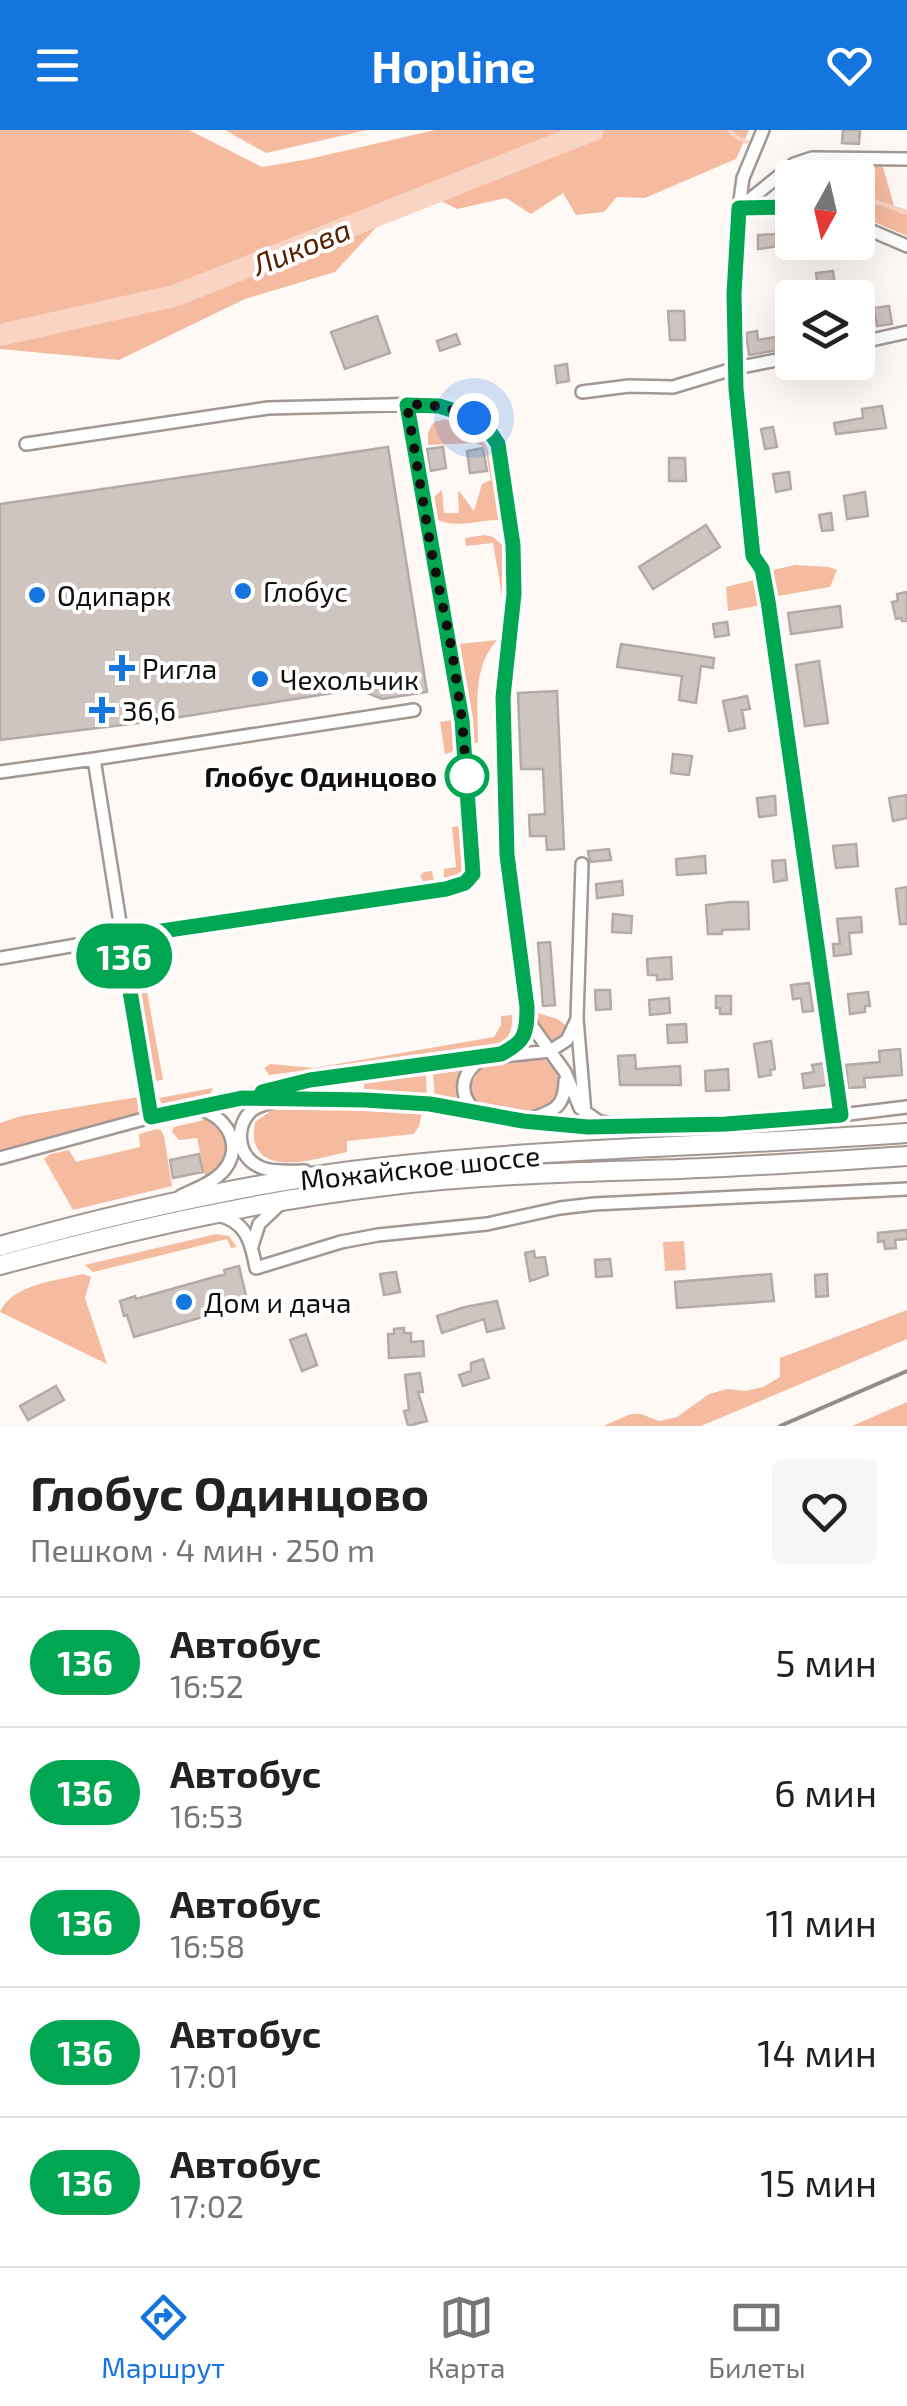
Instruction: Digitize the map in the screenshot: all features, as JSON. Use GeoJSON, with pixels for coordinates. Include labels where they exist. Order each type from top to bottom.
{"type":"FeatureCollection","features":[{"type":"Feature","properties":{"kind":"main road","name":"Можайское шоссе"},"geometry":{"type":"LineString","coordinates":[[0,1246],[166,1203],[344,1172],[530,1154],[907,1134]]}},
{"type":"Feature","properties":{"kind":"main road","name":"Можайское шоссе"},"geometry":{"type":"LineString","coordinates":[[0,1265],[212,1214],[386,1186],[907,1156]]}},
{"type":"Feature","properties":{"kind":"street"},"geometry":{"type":"LineString","coordinates":[[763,130],[743,178],[739,208],[734,294],[736,389],[753,556],[762,569],[768,601],[841,1115]]}},
{"type":"Feature","properties":{"kind":"street"},"geometry":{"type":"LineString","coordinates":[[739,208],[794,164],[812,158],[907,159]]}},
{"type":"Feature","properties":{"kind":"street"},"geometry":{"type":"LineString","coordinates":[[739,208],[775,207]]}},
{"type":"Feature","properties":{"kind":"street"},"geometry":{"type":"LineString","coordinates":[[875,232],[907,246]]}},
{"type":"Feature","properties":{"kind":"street"},"geometry":{"type":"LineString","coordinates":[[875,339],[907,332]]}},
{"type":"Feature","properties":{"kind":"street"},"geometry":{"type":"LineString","coordinates":[[582,392],[630,386],[673,387],[775,360]]}},
{"type":"Feature","properties":{"kind":"street"},"geometry":{"type":"LineString","coordinates":[[0,958],[446,889],[465,883],[473,874],[462,720],[407,405]]}},
{"type":"Feature","properties":{"kind":"street"},"geometry":{"type":"LineString","coordinates":[[26,444],[268,408],[439,406],[486,426],[498,444],[513,545],[514,577],[503,697],[507,855],[527,1007],[532,1026],[565,1072],[574,1099],[585,1114],[620,1126]]}},
{"type":"Feature","properties":{"kind":"street"},"geometry":{"type":"LineString","coordinates":[[0,772],[414,710]]}},
{"type":"Feature","properties":{"kind":"street"},"geometry":{"type":"LineString","coordinates":[[94,758],[151,1117]]}},
{"type":"Feature","properties":{"kind":"street"},"geometry":{"type":"LineString","coordinates":[[582,864],[578,1019],[585,1114]]}},
{"type":"Feature","properties":{"kind":"street"},"geometry":{"type":"LineString","coordinates":[[501,1054],[518,1046],[524,1036],[527,1007]]}},
{"type":"Feature","properties":{"kind":"street"},"geometry":{"type":"LineString","coordinates":[[0,1158],[310,1080],[550,1051],[567,1040],[578,1019]]}},
{"type":"Feature","properties":{"kind":"street"},"geometry":{"type":"LineString","coordinates":[[479,1113],[465,1099],[464,1082],[473,1065],[486,1056]]}},
{"type":"Feature","properties":{"kind":"street"},"geometry":{"type":"LineString","coordinates":[[523,1121],[555,1110],[562,1102],[565,1072]]}},
{"type":"Feature","properties":{"kind":"street"},"geometry":{"type":"LineString","coordinates":[[242,1098],[414,1103],[588,1127],[726,1124],[907,1106]]}},
{"type":"Feature","properties":{"kind":"street"},"geometry":{"type":"LineString","coordinates":[[284,1098],[259,1106],[246,1116],[240,1131],[246,1155],[257,1166],[273,1170],[344,1172]]}},
{"type":"Feature","properties":{"kind":"street"},"geometry":{"type":"LineString","coordinates":[[166,1203],[218,1176],[229,1161],[232,1144],[226,1125],[212,1112],[194,1108]]}},
{"type":"Feature","properties":{"kind":"street"},"geometry":{"type":"LineString","coordinates":[[212,1214],[240,1224],[252,1246],[256,1268],[341,1242],[487,1224],[560,1208],[907,1189]]}},
{"type":"Feature","properties":{"kind":"street"},"geometry":{"type":"LineString","coordinates":[[252,1246],[259,1224],[285,1200]]}},
{"type":"Feature","properties":{"kind":"shaded area"},"geometry":{"type":"Polygon","coordinates":[[[0,130],[189,130],[262,167],[435,130],[749,130],[736,159],[645,198],[617,197],[604,212],[576,215],[563,193],[531,214],[506,198],[457,209],[435,198],[402,204],[335,272],[245,299],[119,360],[0,349],[0,130]]]}},
{"type":"Feature","properties":{"kind":"shaded area"},"geometry":{"type":"Polygon","coordinates":[[[225,130],[367,130],[266,153],[225,130]]]}},
{"type":"Feature","properties":{"kind":"shaded area"},"geometry":{"type":"Polygon","coordinates":[[[875,166],[883,167],[894,206],[907,210],[907,236],[875,222],[875,166]]]}},
{"type":"Feature","properties":{"kind":"shaded area"},"geometry":{"type":"Polygon","coordinates":[[[446,419],[471,429],[486,443],[493,464],[500,520],[461,524],[438,520],[434,497],[442,490],[444,513],[459,513],[459,491],[474,511],[482,484],[491,480],[485,447],[475,443],[428,445],[428,432],[434,422],[446,419]]]}},
{"type":"Feature","properties":{"kind":"shaded area"},"geometry":{"type":"Polygon","coordinates":[[[484,535],[502,545],[502,596],[493,543],[466,546],[465,538],[484,535]]]}},
{"type":"Feature","properties":{"kind":"shaded area"},"geometry":{"type":"Polygon","coordinates":[[[795,565],[837,570],[830,587],[778,596],[768,571],[795,565]]]}},
{"type":"Feature","properties":{"kind":"shaded area"},"geometry":{"type":"Polygon","coordinates":[[[758,579],[762,605],[728,611],[726,587],[758,579]]]}},
{"type":"Feature","properties":{"kind":"shaded area"},"geometry":{"type":"Polygon","coordinates":[[[497,640],[480,675],[478,742],[472,745],[459,644],[497,640]]]}},
{"type":"Feature","properties":{"kind":"shaded area"},"geometry":{"type":"Polygon","coordinates":[[[457,719],[458,737],[452,752],[445,754],[440,722],[457,719]]]}},
{"type":"Feature","properties":{"kind":"shaded area"},"geometry":{"type":"Polygon","coordinates":[[[459,826],[467,852],[460,878],[425,884],[420,876],[424,872],[432,871],[434,881],[444,880],[444,869],[456,867],[452,827],[459,826]]]}},
{"type":"Feature","properties":{"kind":"shaded area"},"geometry":{"type":"Polygon","coordinates":[[[141,958],[163,1080],[154,1081],[133,959],[141,958]]]}},
{"type":"Feature","properties":{"kind":"shaded area"},"geometry":{"type":"Polygon","coordinates":[[[538,1013],[570,1028],[566,1035],[557,1042],[548,1038],[538,1013]]]}},
{"type":"Feature","properties":{"kind":"shaded area"},"geometry":{"type":"Polygon","coordinates":[[[512,1015],[508,1036],[490,1047],[269,1075],[264,1068],[270,1064],[314,1068],[494,1037],[501,1016],[512,1015]]]}},
{"type":"Feature","properties":{"kind":"shaded area"},"geometry":{"type":"Polygon","coordinates":[[[532,1056],[550,1063],[558,1074],[559,1091],[550,1106],[517,1112],[488,1109],[476,1101],[470,1087],[480,1067],[532,1056]]]}},
{"type":"Feature","properties":{"kind":"shaded area"},"geometry":{"type":"Polygon","coordinates":[[[464,1070],[461,1102],[435,1099],[433,1074],[464,1070]]]}},
{"type":"Feature","properties":{"kind":"shaded area"},"geometry":{"type":"Polygon","coordinates":[[[426,1074],[427,1098],[364,1094],[364,1083],[426,1074]]]}},
{"type":"Feature","properties":{"kind":"shaded area"},"geometry":{"type":"Polygon","coordinates":[[[213,1088],[209,1098],[179,1107],[162,1104],[159,1098],[213,1088]]]}},
{"type":"Feature","properties":{"kind":"shaded area"},"geometry":{"type":"Polygon","coordinates":[[[138,1097],[138,1115],[0,1155],[0,1123],[138,1097]]]}},
{"type":"Feature","properties":{"kind":"shaded area"},"geometry":{"type":"Polygon","coordinates":[[[353,1107],[422,1113],[414,1134],[347,1141],[347,1152],[323,1158],[279,1162],[259,1151],[254,1138],[255,1122],[272,1110],[353,1107]]]}},
{"type":"Feature","properties":{"kind":"shaded area"},"geometry":{"type":"Polygon","coordinates":[[[208,1119],[220,1122],[228,1141],[218,1166],[205,1176],[197,1138],[179,1140],[172,1132],[174,1127],[208,1119]]]}},
{"type":"Feature","properties":{"kind":"shaded area"},"geometry":{"type":"Polygon","coordinates":[[[157,1129],[164,1136],[172,1186],[73,1210],[44,1159],[69,1150],[76,1162],[140,1147],[139,1134],[157,1129]]]}},
{"type":"Feature","properties":{"kind":"shaded area"},"geometry":{"type":"Polygon","coordinates":[[[216,1234],[229,1236],[237,1247],[231,1248],[227,1239],[93,1272],[85,1265],[216,1234]]]}},
{"type":"Feature","properties":{"kind":"shaded area"},"geometry":{"type":"Polygon","coordinates":[[[684,1241],[686,1270],[665,1271],[663,1242],[684,1241]]]}},
{"type":"Feature","properties":{"kind":"shaded area"},"geometry":{"type":"Polygon","coordinates":[[[83,1274],[91,1277],[85,1298],[107,1364],[0,1312],[14,1295],[24,1290],[83,1274]]]}},
{"type":"Feature","properties":{"kind":"shaded area"},"geometry":{"type":"Polygon","coordinates":[[[907,1310],[907,1339],[701,1426],[603,1426],[631,1414],[659,1421],[677,1417],[709,1394],[763,1387],[780,1377],[780,1358],[907,1310]]]}},
{"type":"Feature","properties":{"kind":"shaded area"},"geometry":{"type":"Polygon","coordinates":[[[907,1402],[907,1426],[852,1426],[907,1402]]]}},
{"type":"Feature","properties":{"kind":"building"},"geometry":{"type":"Polygon","coordinates":[[[843,130],[860,130],[859,144],[842,143],[843,130]]]}},
{"type":"Feature","properties":{"kind":"building"},"geometry":{"type":"Polygon","coordinates":[[[775,234],[775,246],[758,249],[758,235],[775,234]]]}},
{"type":"Feature","properties":{"kind":"building"},"geometry":{"type":"Polygon","coordinates":[[[833,271],[834,280],[817,280],[816,273],[833,271]]]}},
{"type":"Feature","properties":{"kind":"building"},"geometry":{"type":"Polygon","coordinates":[[[889,306],[892,324],[877,326],[875,308],[889,306]]]}},
{"type":"Feature","properties":{"kind":"building"},"geometry":{"type":"Polygon","coordinates":[[[668,311],[684,311],[685,340],[670,340],[668,311]]]}},
{"type":"Feature","properties":{"kind":"building"},"geometry":{"type":"Polygon","coordinates":[[[377,316],[390,353],[345,369],[331,332],[377,316]]]}},
{"type":"Feature","properties":{"kind":"building"},"geometry":{"type":"Polygon","coordinates":[[[757,331],[758,340],[775,337],[775,351],[749,355],[746,333],[757,331]]]}},
{"type":"Feature","properties":{"kind":"building"},"geometry":{"type":"Polygon","coordinates":[[[456,334],[460,344],[440,351],[437,341],[456,334]]]}},
{"type":"Feature","properties":{"kind":"building"},"geometry":{"type":"Polygon","coordinates":[[[567,364],[569,381],[557,383],[555,366],[567,364]]]}},
{"type":"Feature","properties":{"kind":"building"},"geometry":{"type":"Polygon","coordinates":[[[882,406],[886,428],[836,434],[834,423],[863,418],[862,409],[882,406]]]}},
{"type":"Feature","properties":{"kind":"building"},"geometry":{"type":"Polygon","coordinates":[[[773,427],[777,447],[765,449],[761,429],[773,427]]]}},
{"type":"Feature","properties":{"kind":"building","name":"Глобус"},"geometry":{"type":"Polygon","coordinates":[[[388,447],[427,692],[382,699],[358,689],[155,721],[0,740],[0,504],[388,447]]]}},
{"type":"Feature","properties":{"kind":"building"},"geometry":{"type":"Polygon","coordinates":[[[443,447],[446,468],[430,471],[427,449],[443,447]]]}},
{"type":"Feature","properties":{"kind":"building"},"geometry":{"type":"Polygon","coordinates":[[[483,448],[487,471],[470,473],[467,451],[483,448]]]}},
{"type":"Feature","properties":{"kind":"building"},"geometry":{"type":"Polygon","coordinates":[[[669,458],[685,458],[686,481],[669,481],[669,458]]]}},
{"type":"Feature","properties":{"kind":"building"},"geometry":{"type":"Polygon","coordinates":[[[789,472],[791,489],[776,492],[773,474],[789,472]]]}},
{"type":"Feature","properties":{"kind":"building"},"geometry":{"type":"Polygon","coordinates":[[[865,492],[868,516],[847,519],[844,496],[865,492]]]}},
{"type":"Feature","properties":{"kind":"building"},"geometry":{"type":"Polygon","coordinates":[[[831,513],[833,530],[822,531],[819,515],[831,513]]]}},
{"type":"Feature","properties":{"kind":"building"},"geometry":{"type":"Polygon","coordinates":[[[706,525],[720,547],[653,589],[639,567],[706,525]]]}},
{"type":"Feature","properties":{"kind":"building"},"geometry":{"type":"Polygon","coordinates":[[[907,592],[907,621],[902,621],[896,619],[892,602],[898,601],[897,594],[907,592]]]}},
{"type":"Feature","properties":{"kind":"building"},"geometry":{"type":"Polygon","coordinates":[[[840,606],[842,627],[791,634],[788,613],[840,606]]]}},
{"type":"Feature","properties":{"kind":"building"},"geometry":{"type":"Polygon","coordinates":[[[727,622],[729,635],[715,637],[713,624],[727,622]]]}},
{"type":"Feature","properties":{"kind":"building"},"geometry":{"type":"Polygon","coordinates":[[[621,644],[714,658],[713,668],[701,666],[696,703],[679,700],[682,676],[617,667],[621,644]]]}},
{"type":"Feature","properties":{"kind":"building"},"geometry":{"type":"Polygon","coordinates":[[[819,661],[828,723],[805,726],[796,665],[819,661]]]}},
{"type":"Feature","properties":{"kind":"building"},"geometry":{"type":"Polygon","coordinates":[[[557,691],[564,849],[547,850],[546,836],[530,836],[529,815],[545,814],[543,769],[521,769],[518,693],[557,691]]]}},
{"type":"Feature","properties":{"kind":"building"},"geometry":{"type":"Polygon","coordinates":[[[747,696],[750,709],[742,710],[745,728],[729,731],[723,701],[747,696]]]}},
{"type":"Feature","properties":{"kind":"building"},"geometry":{"type":"Polygon","coordinates":[[[673,754],[692,756],[689,775],[671,773],[673,754]]]}},
{"type":"Feature","properties":{"kind":"building"},"geometry":{"type":"Polygon","coordinates":[[[907,795],[907,818],[893,821],[889,798],[907,795]]]}},
{"type":"Feature","properties":{"kind":"building"},"geometry":{"type":"Polygon","coordinates":[[[775,796],[776,815],[759,817],[757,798],[775,796]]]}},
{"type":"Feature","properties":{"kind":"building"},"geometry":{"type":"Polygon","coordinates":[[[856,844],[858,866],[836,868],[833,846],[856,844]]]}},
{"type":"Feature","properties":{"kind":"building"},"geometry":{"type":"Polygon","coordinates":[[[609,849],[611,860],[591,862],[588,851],[609,849]]]}},
{"type":"Feature","properties":{"kind":"building"},"geometry":{"type":"Polygon","coordinates":[[[705,856],[706,873],[677,875],[676,859],[705,856]]]}},
{"type":"Feature","properties":{"kind":"building"},"geometry":{"type":"Polygon","coordinates":[[[785,860],[787,880],[774,882],[772,861],[785,860]]]}},
{"type":"Feature","properties":{"kind":"building"},"geometry":{"type":"Polygon","coordinates":[[[622,881],[623,895],[597,898],[596,884],[622,881]]]}},
{"type":"Feature","properties":{"kind":"building"},"geometry":{"type":"Polygon","coordinates":[[[907,887],[907,924],[900,924],[896,889],[907,887]]]}},
{"type":"Feature","properties":{"kind":"building"},"geometry":{"type":"Polygon","coordinates":[[[748,902],[749,929],[708,934],[706,905],[748,902]]]}},
{"type":"Feature","properties":{"kind":"building"},"geometry":{"type":"Polygon","coordinates":[[[613,914],[632,916],[631,933],[612,932],[613,914]]]}},
{"type":"Feature","properties":{"kind":"building"},"geometry":{"type":"Polygon","coordinates":[[[861,917],[862,932],[849,933],[851,954],[834,956],[833,944],[840,944],[837,919],[861,917]]]}},
{"type":"Feature","properties":{"kind":"building"},"geometry":{"type":"Polygon","coordinates":[[[550,942],[555,1005],[543,1006],[538,943],[550,942]]]}},
{"type":"Feature","properties":{"kind":"building"},"geometry":{"type":"Polygon","coordinates":[[[671,957],[672,979],[657,980],[657,975],[648,975],[647,959],[671,957]]]}},
{"type":"Feature","properties":{"kind":"building"},"geometry":{"type":"Polygon","coordinates":[[[809,983],[813,1011],[803,1012],[801,998],[793,999],[791,985],[809,983]]]}},
{"type":"Feature","properties":{"kind":"building"},"geometry":{"type":"Polygon","coordinates":[[[595,990],[610,990],[611,1009],[596,1010],[595,990]]]}},
{"type":"Feature","properties":{"kind":"building"},"geometry":{"type":"Polygon","coordinates":[[[868,992],[870,1006],[865,1006],[865,1012],[850,1014],[848,994],[868,992]]]}},
{"type":"Feature","properties":{"kind":"building"},"geometry":{"type":"Polygon","coordinates":[[[716,996],[731,996],[731,1014],[720,1014],[716,996]]]}},
{"type":"Feature","properties":{"kind":"building"},"geometry":{"type":"Polygon","coordinates":[[[669,998],[670,1013],[650,1015],[649,1000],[669,998]]]}},
{"type":"Feature","properties":{"kind":"building"},"geometry":{"type":"Polygon","coordinates":[[[686,1024],[687,1042],[668,1043],[667,1025],[686,1024]]]}},
{"type":"Feature","properties":{"kind":"building"},"geometry":{"type":"Polygon","coordinates":[[[771,1041],[775,1069],[770,1070],[771,1075],[759,1077],[754,1044],[771,1041]]]}},
{"type":"Feature","properties":{"kind":"building"},"geometry":{"type":"Polygon","coordinates":[[[900,1049],[902,1075],[864,1078],[865,1087],[848,1088],[846,1065],[880,1062],[879,1051],[900,1049]]]}},
{"type":"Feature","properties":{"kind":"building"},"geometry":{"type":"Polygon","coordinates":[[[635,1055],[636,1069],[680,1066],[681,1085],[620,1085],[618,1056],[635,1055]]]}},
{"type":"Feature","properties":{"kind":"building"},"geometry":{"type":"Polygon","coordinates":[[[824,1063],[827,1085],[804,1088],[802,1074],[814,1072],[812,1065],[824,1063]]]}},
{"type":"Feature","properties":{"kind":"building"},"geometry":{"type":"Polygon","coordinates":[[[728,1069],[729,1090],[706,1091],[705,1071],[728,1069]]]}},
{"type":"Feature","properties":{"kind":"building"},"geometry":{"type":"Polygon","coordinates":[[[199,1154],[203,1172],[173,1178],[170,1160],[199,1154]]]}},
{"type":"Feature","properties":{"kind":"building"},"geometry":{"type":"Polygon","coordinates":[[[907,1230],[907,1239],[895,1240],[896,1248],[885,1249],[884,1241],[878,1242],[878,1233],[907,1230]]]}},
{"type":"Feature","properties":{"kind":"building"},"geometry":{"type":"Polygon","coordinates":[[[534,1251],[535,1258],[545,1257],[548,1275],[530,1281],[525,1253],[534,1251]]]}},
{"type":"Feature","properties":{"kind":"building"},"geometry":{"type":"Polygon","coordinates":[[[610,1259],[612,1276],[596,1277],[595,1260],[610,1259]]]}},
{"type":"Feature","properties":{"kind":"building","name":"Дом и дача"},"geometry":{"type":"Polygon","coordinates":[[[239,1266],[248,1304],[134,1337],[120,1301],[225,1274],[224,1270],[239,1266]]]}},
{"type":"Feature","properties":{"kind":"building"},"geometry":{"type":"Polygon","coordinates":[[[396,1272],[400,1292],[384,1295],[380,1274],[396,1272]]]}},
{"type":"Feature","properties":{"kind":"building"},"geometry":{"type":"Polygon","coordinates":[[[771,1274],[774,1301],[677,1308],[675,1282],[771,1274]]]}},
{"type":"Feature","properties":{"kind":"building"},"geometry":{"type":"Polygon","coordinates":[[[827,1274],[828,1296],[816,1297],[815,1275],[827,1274]]]}},
{"type":"Feature","properties":{"kind":"building"},"geometry":{"type":"Polygon","coordinates":[[[497,1301],[504,1328],[487,1332],[484,1319],[442,1333],[437,1316],[497,1301]]]}},
{"type":"Feature","properties":{"kind":"building"},"geometry":{"type":"Polygon","coordinates":[[[404,1328],[404,1333],[411,1333],[411,1342],[423,1341],[424,1356],[389,1358],[388,1334],[404,1328]]]}},
{"type":"Feature","properties":{"kind":"building"},"geometry":{"type":"Polygon","coordinates":[[[306,1334],[317,1365],[302,1371],[290,1340],[306,1334]]]}},
{"type":"Feature","properties":{"kind":"building"},"geometry":{"type":"Polygon","coordinates":[[[483,1359],[489,1378],[463,1386],[459,1375],[471,1371],[471,1363],[483,1359]]]}},
{"type":"Feature","properties":{"kind":"building"},"geometry":{"type":"Polygon","coordinates":[[[420,1373],[423,1392],[418,1392],[427,1421],[408,1426],[404,1411],[409,1410],[405,1375],[420,1373]]]}},
{"type":"Feature","properties":{"kind":"building"},"geometry":{"type":"Polygon","coordinates":[[[56,1386],[64,1400],[28,1420],[20,1406],[56,1386]]]}},
{"type":"Feature","properties":{"kind":"waterway","name":"Ликова"},"geometry":{"type":"LineString","coordinates":[[0,335],[174,296],[593,130]]}},
{"type":"Feature","properties":{"kind":"waterway"},"geometry":{"type":"LineString","coordinates":[[729,130],[747,142]]}},
{"type":"Feature","properties":{"kind":"waterway"},"geometry":{"type":"LineString","coordinates":[[875,201],[907,213]]}},
{"type":"Feature","properties":{"kind":"railway"},"geometry":{"type":"LineString","coordinates":[[780,1426],[907,1371]]}},
{"type":"Feature","properties":{"kind":"bus line","name":"136"},"geometry":{"type":"LineString","coordinates":[[262,1092],[310,1080],[501,1054],[518,1046],[527,1026],[507,855],[503,697],[514,594],[507,499],[498,444],[486,426],[449,408],[426,404],[407,405],[462,720],[473,874],[465,883],[446,889],[121,937],[151,1117],[242,1098],[430,1104],[523,1121],[588,1127],[726,1124],[841,1115],[768,601],[762,569],[753,556],[736,389],[734,294],[739,208],[775,207]]}},
{"type":"Feature","properties":{"kind":"place","name":"Глобус"},"geometry":{"type":"Point","coordinates":[243,591]}},
{"type":"Feature","properties":{"kind":"place","name":"Одипарк"},"geometry":{"type":"Point","coordinates":[37,595]}},
{"type":"Feature","properties":{"kind":"place","name":"Ригла"},"geometry":{"type":"Point","coordinates":[122,668]}},
{"type":"Feature","properties":{"kind":"place","name":"Чехольчик"},"geometry":{"type":"Point","coordinates":[260,679]}},
{"type":"Feature","properties":{"kind":"place","name":"36,6"},"geometry":{"type":"Point","coordinates":[102,710]}},
{"type":"Feature","properties":{"kind":"place","name":"Глобус Одинцово"},"geometry":{"type":"Point","coordinates":[467,776]}},
{"type":"Feature","properties":{"kind":"place","name":"Дом и дача"},"geometry":{"type":"Point","coordinates":[184,1302]}},
{"type":"Feature","properties":{"kind":"route"},"geometry":{"type":"LineString","coordinates":[[467,776],[467,781],[452,651],[407,405],[449,408],[474,418]]}}]}
